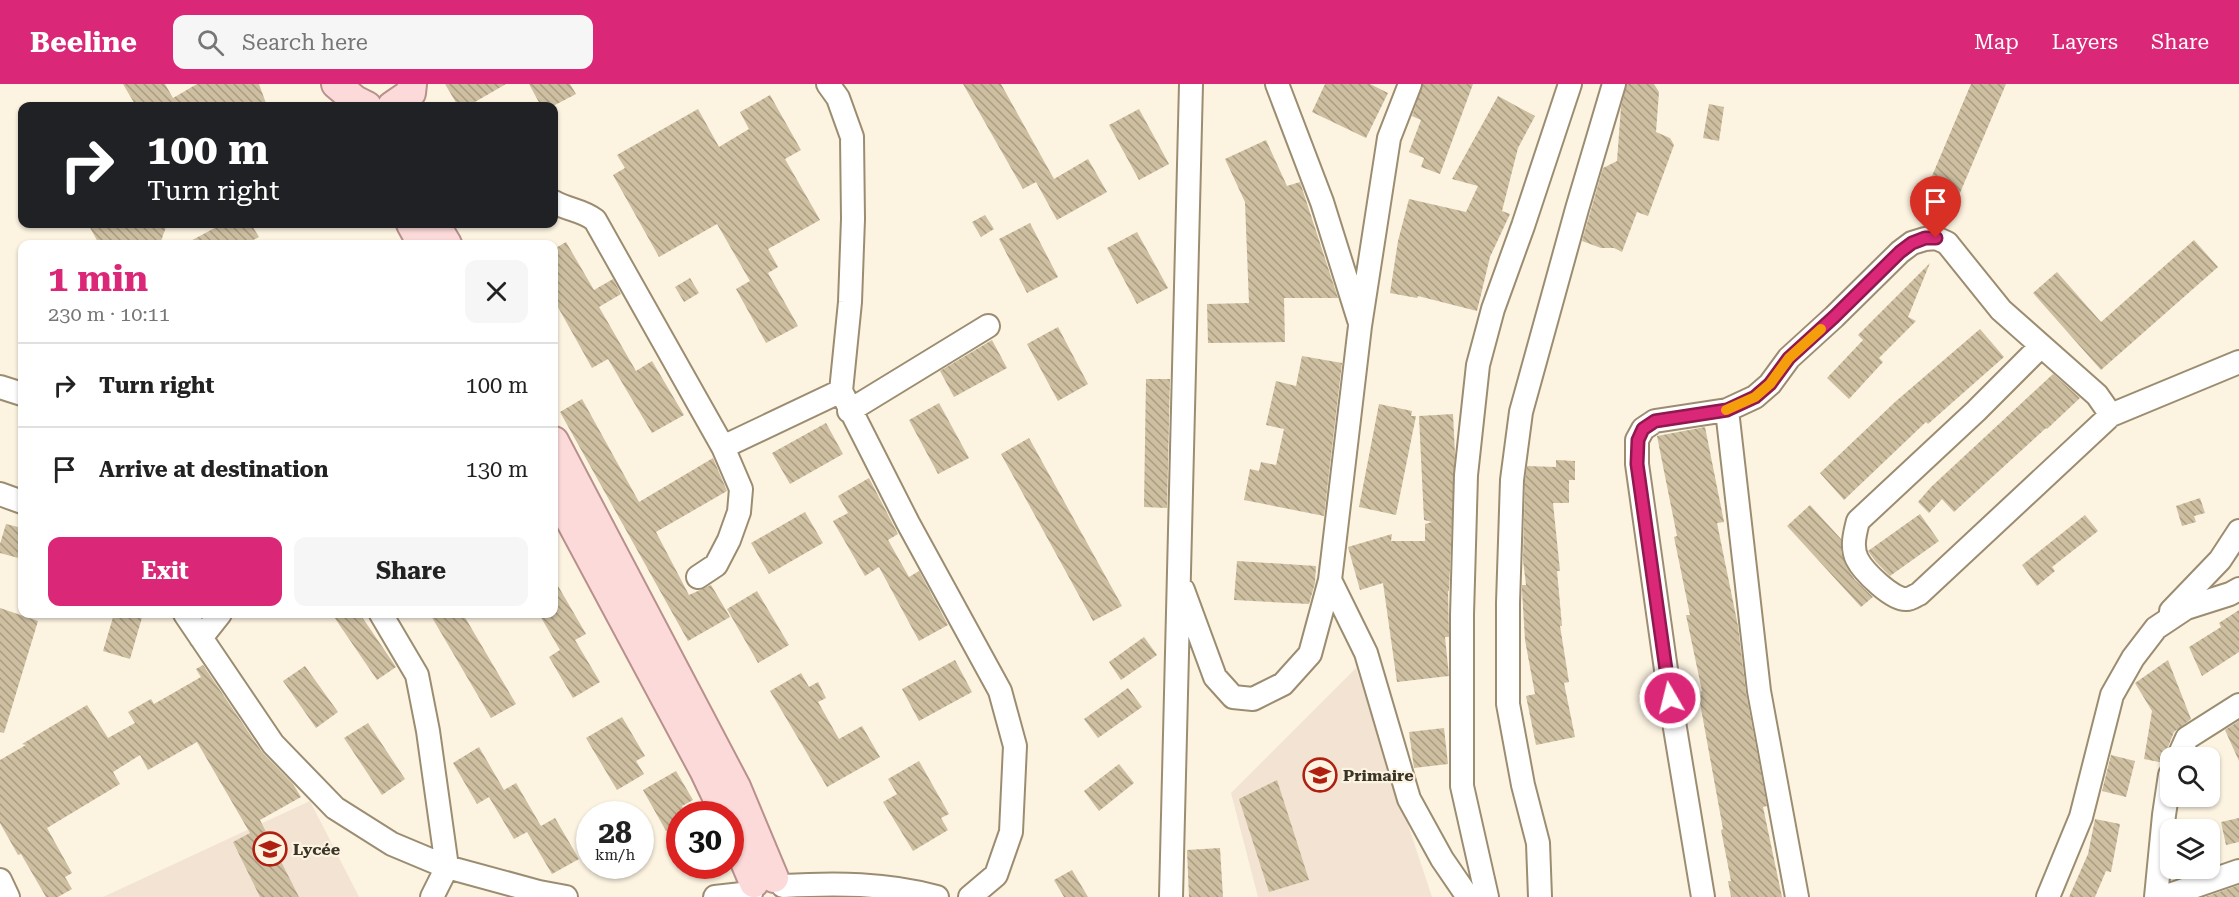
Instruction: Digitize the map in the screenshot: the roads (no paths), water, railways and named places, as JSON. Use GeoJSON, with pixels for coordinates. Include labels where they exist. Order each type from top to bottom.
{"type":"FeatureCollection","features":[{"type":"Feature","properties":{"kind":"main road"},"geometry":{"type":"LineString","coordinates":[[336,84],[346,102]]}},
{"type":"Feature","properties":{"kind":"main road"},"geometry":{"type":"LineString","coordinates":[[336,84],[359,102]]}},
{"type":"Feature","properties":{"kind":"main road"},"geometry":{"type":"LineString","coordinates":[[558,449],[736,787],[766,889]]}},
{"type":"Feature","properties":{"kind":"main road"},"geometry":{"type":"LineString","coordinates":[[558,497],[719,801]]}},
{"type":"Feature","properties":{"kind":"main road"},"geometry":{"type":"LineString","coordinates":[[744,850],[766,889]]}},
{"type":"Feature","properties":{"kind":"street"},"geometry":{"type":"LineString","coordinates":[[828,84],[838,98],[852,137],[853,219],[845,401],[1000,691],[1015,747],[1011,832],[996,875],[970,897]]}},
{"type":"Feature","properties":{"kind":"street"},"geometry":{"type":"LineString","coordinates":[[1171,897],[1191,84]]}},
{"type":"Feature","properties":{"kind":"street"},"geometry":{"type":"LineString","coordinates":[[1276,84],[1322,202],[1360,326]]}},
{"type":"Feature","properties":{"kind":"street"},"geometry":{"type":"LineString","coordinates":[[1178,576],[1215,678],[1233,697],[1253,699],[1283,684],[1310,654],[1330,580],[1360,326],[1389,138],[1410,84]]}},
{"type":"Feature","properties":{"kind":"street"},"geometry":{"type":"LineString","coordinates":[[1488,897],[1462,786],[1462,615],[1466,475],[1478,365],[1493,309],[1570,84]]}},
{"type":"Feature","properties":{"kind":"street"},"geometry":{"type":"LineString","coordinates":[[1540,897],[1538,843],[1523,785],[1508,704],[1508,603],[1512,480],[1521,411],[1576,209],[1614,84]]}},
{"type":"Feature","properties":{"kind":"street"},"geometry":{"type":"LineString","coordinates":[[558,205],[565,209],[585,212],[595,220],[723,447],[741,489],[739,512],[729,540],[716,565],[698,577]]}},
{"type":"Feature","properties":{"kind":"street"},"geometry":{"type":"LineString","coordinates":[[1703,897],[1666,675],[1637,464],[1638,440],[1643,429],[1655,421],[1727,410],[1755,397],[1770,384],[1789,358],[1900,252],[1912,243],[1925,238],[1936,238],[1947,243],[2001,310],[2097,395],[2111,415]]}},
{"type":"Feature","properties":{"kind":"street"},"geometry":{"type":"LineString","coordinates":[[723,447],[845,401],[988,326]]}},
{"type":"Feature","properties":{"kind":"street"},"geometry":{"type":"LineString","coordinates":[[2041,346],[1976,411],[1858,521],[1854,541],[1857,558],[1881,586],[1895,598],[1908,600],[1919,594],[2111,415],[2239,362]]}},
{"type":"Feature","properties":{"kind":"street"},"geometry":{"type":"LineString","coordinates":[[0,387],[18,393]]}},
{"type":"Feature","properties":{"kind":"street"},"geometry":{"type":"LineString","coordinates":[[1727,410],[1759,691],[1797,897]]}},
{"type":"Feature","properties":{"kind":"street"},"geometry":{"type":"LineString","coordinates":[[0,494],[18,501]]}},
{"type":"Feature","properties":{"kind":"street"},"geometry":{"type":"LineString","coordinates":[[2048,897],[2080,817],[2112,695],[2133,658],[2156,628],[2220,560],[2239,531]]}},
{"type":"Feature","properties":{"kind":"street"},"geometry":{"type":"LineString","coordinates":[[1330,580],[1366,653],[1409,799],[1442,859],[1468,897]]}},
{"type":"Feature","properties":{"kind":"street"},"geometry":{"type":"LineString","coordinates":[[2156,628],[2186,608],[2239,589]]}},
{"type":"Feature","properties":{"kind":"street"},"geometry":{"type":"LineString","coordinates":[[188,618],[273,744],[335,808],[392,844],[447,867],[538,892],[566,897]]}},
{"type":"Feature","properties":{"kind":"street"},"geometry":{"type":"LineString","coordinates":[[201,638],[217,618]]}},
{"type":"Feature","properties":{"kind":"street"},"geometry":{"type":"LineString","coordinates":[[383,618],[417,675],[428,731],[447,867],[432,897]]}},
{"type":"Feature","properties":{"kind":"street"},"geometry":{"type":"LineString","coordinates":[[2183,747],[2187,738],[2239,705]]}},
{"type":"Feature","properties":{"kind":"street"},"geometry":{"type":"LineString","coordinates":[[2156,897],[2165,807]]}},
{"type":"Feature","properties":{"kind":"street"},"geometry":{"type":"LineString","coordinates":[[2164,897],[2239,871]]}},
{"type":"Feature","properties":{"kind":"street"},"geometry":{"type":"LineString","coordinates":[[996,875],[1002,897]]}},
{"type":"Feature","properties":{"kind":"street"},"geometry":{"type":"LineString","coordinates":[[0,880],[8,897]]}},
{"type":"Feature","properties":{"kind":"street"},"geometry":{"type":"LineString","coordinates":[[716,897],[822,883],[906,888],[937,897]]}},
{"type":"Feature","properties":{"kind":"place","name":"Primaire"},"geometry":{"type":"Point","coordinates":[1320,775]}},
{"type":"Feature","properties":{"kind":"place","name":"Lycée"},"geometry":{"type":"Point","coordinates":[270,849]}}]}
